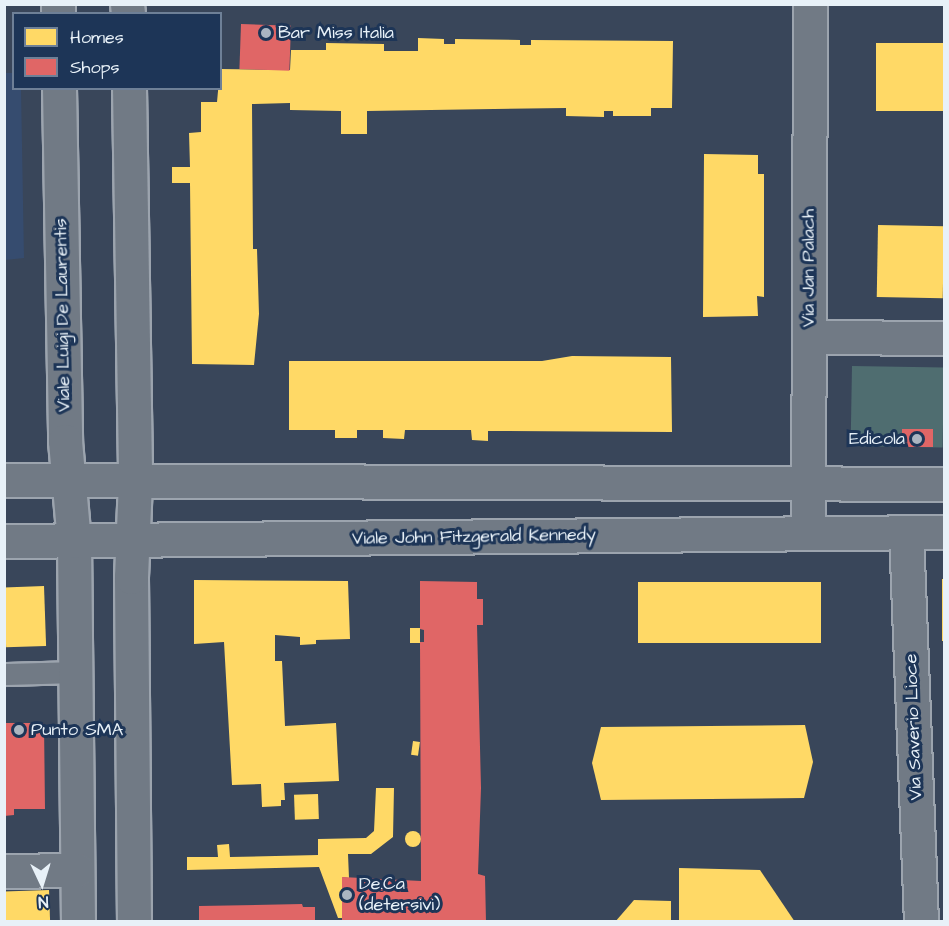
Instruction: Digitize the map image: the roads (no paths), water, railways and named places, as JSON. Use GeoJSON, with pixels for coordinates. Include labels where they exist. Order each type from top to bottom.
{"type":"FeatureCollection","features":[{"type":"Feature","properties":{"kind":"street","name":"Via Jan Palach"},"geometry":{"type":"LineString","coordinates":[[808,532],[810,4]]}},
{"type":"Feature","properties":{"kind":"street","name":"Viale Luigi De Laurentis"},"geometry":{"type":"LineString","coordinates":[[59,90],[67,480],[74,541],[78,921]]}},
{"type":"Feature","properties":{"kind":"street"},"geometry":{"type":"LineString","coordinates":[[129,90],[135,481],[132,541],[134,921]]}},
{"type":"Feature","properties":{"kind":"street"},"geometry":{"type":"LineString","coordinates":[[809,338],[945,338]]}},
{"type":"Feature","properties":{"kind":"street"},"geometry":{"type":"LineString","coordinates":[[4,480],[945,484]]}},
{"type":"Feature","properties":{"kind":"street","name":"Via Saverio Lioce"},"geometry":{"type":"LineString","coordinates":[[906,532],[921,921]]}},
{"type":"Feature","properties":{"kind":"street","name":"Viale John Fitzgerald Kennedy"},"geometry":{"type":"LineString","coordinates":[[4,541],[945,532]]}},
{"type":"Feature","properties":{"kind":"street"},"geometry":{"type":"LineString","coordinates":[[4,871],[77,870]]}},
{"type":"Feature","properties":{"kind":"lane"},"geometry":{"type":"LineString","coordinates":[[4,674],[75,672]]}},
{"type":"Feature","properties":{"kind":"place","name":"Bar Miss Italia"},"geometry":{"type":"Point","coordinates":[266,33]}},
{"type":"Feature","properties":{"kind":"place","name":"Edicola"},"geometry":{"type":"Point","coordinates":[917,439]}},
{"type":"Feature","properties":{"kind":"place","name":"Punto SMA"},"geometry":{"type":"Point","coordinates":[19,730]}},
{"type":"Feature","properties":{"kind":"place","name":"De.Ca (detersivi)"},"geometry":{"type":"Point","coordinates":[347,895]}}]}
